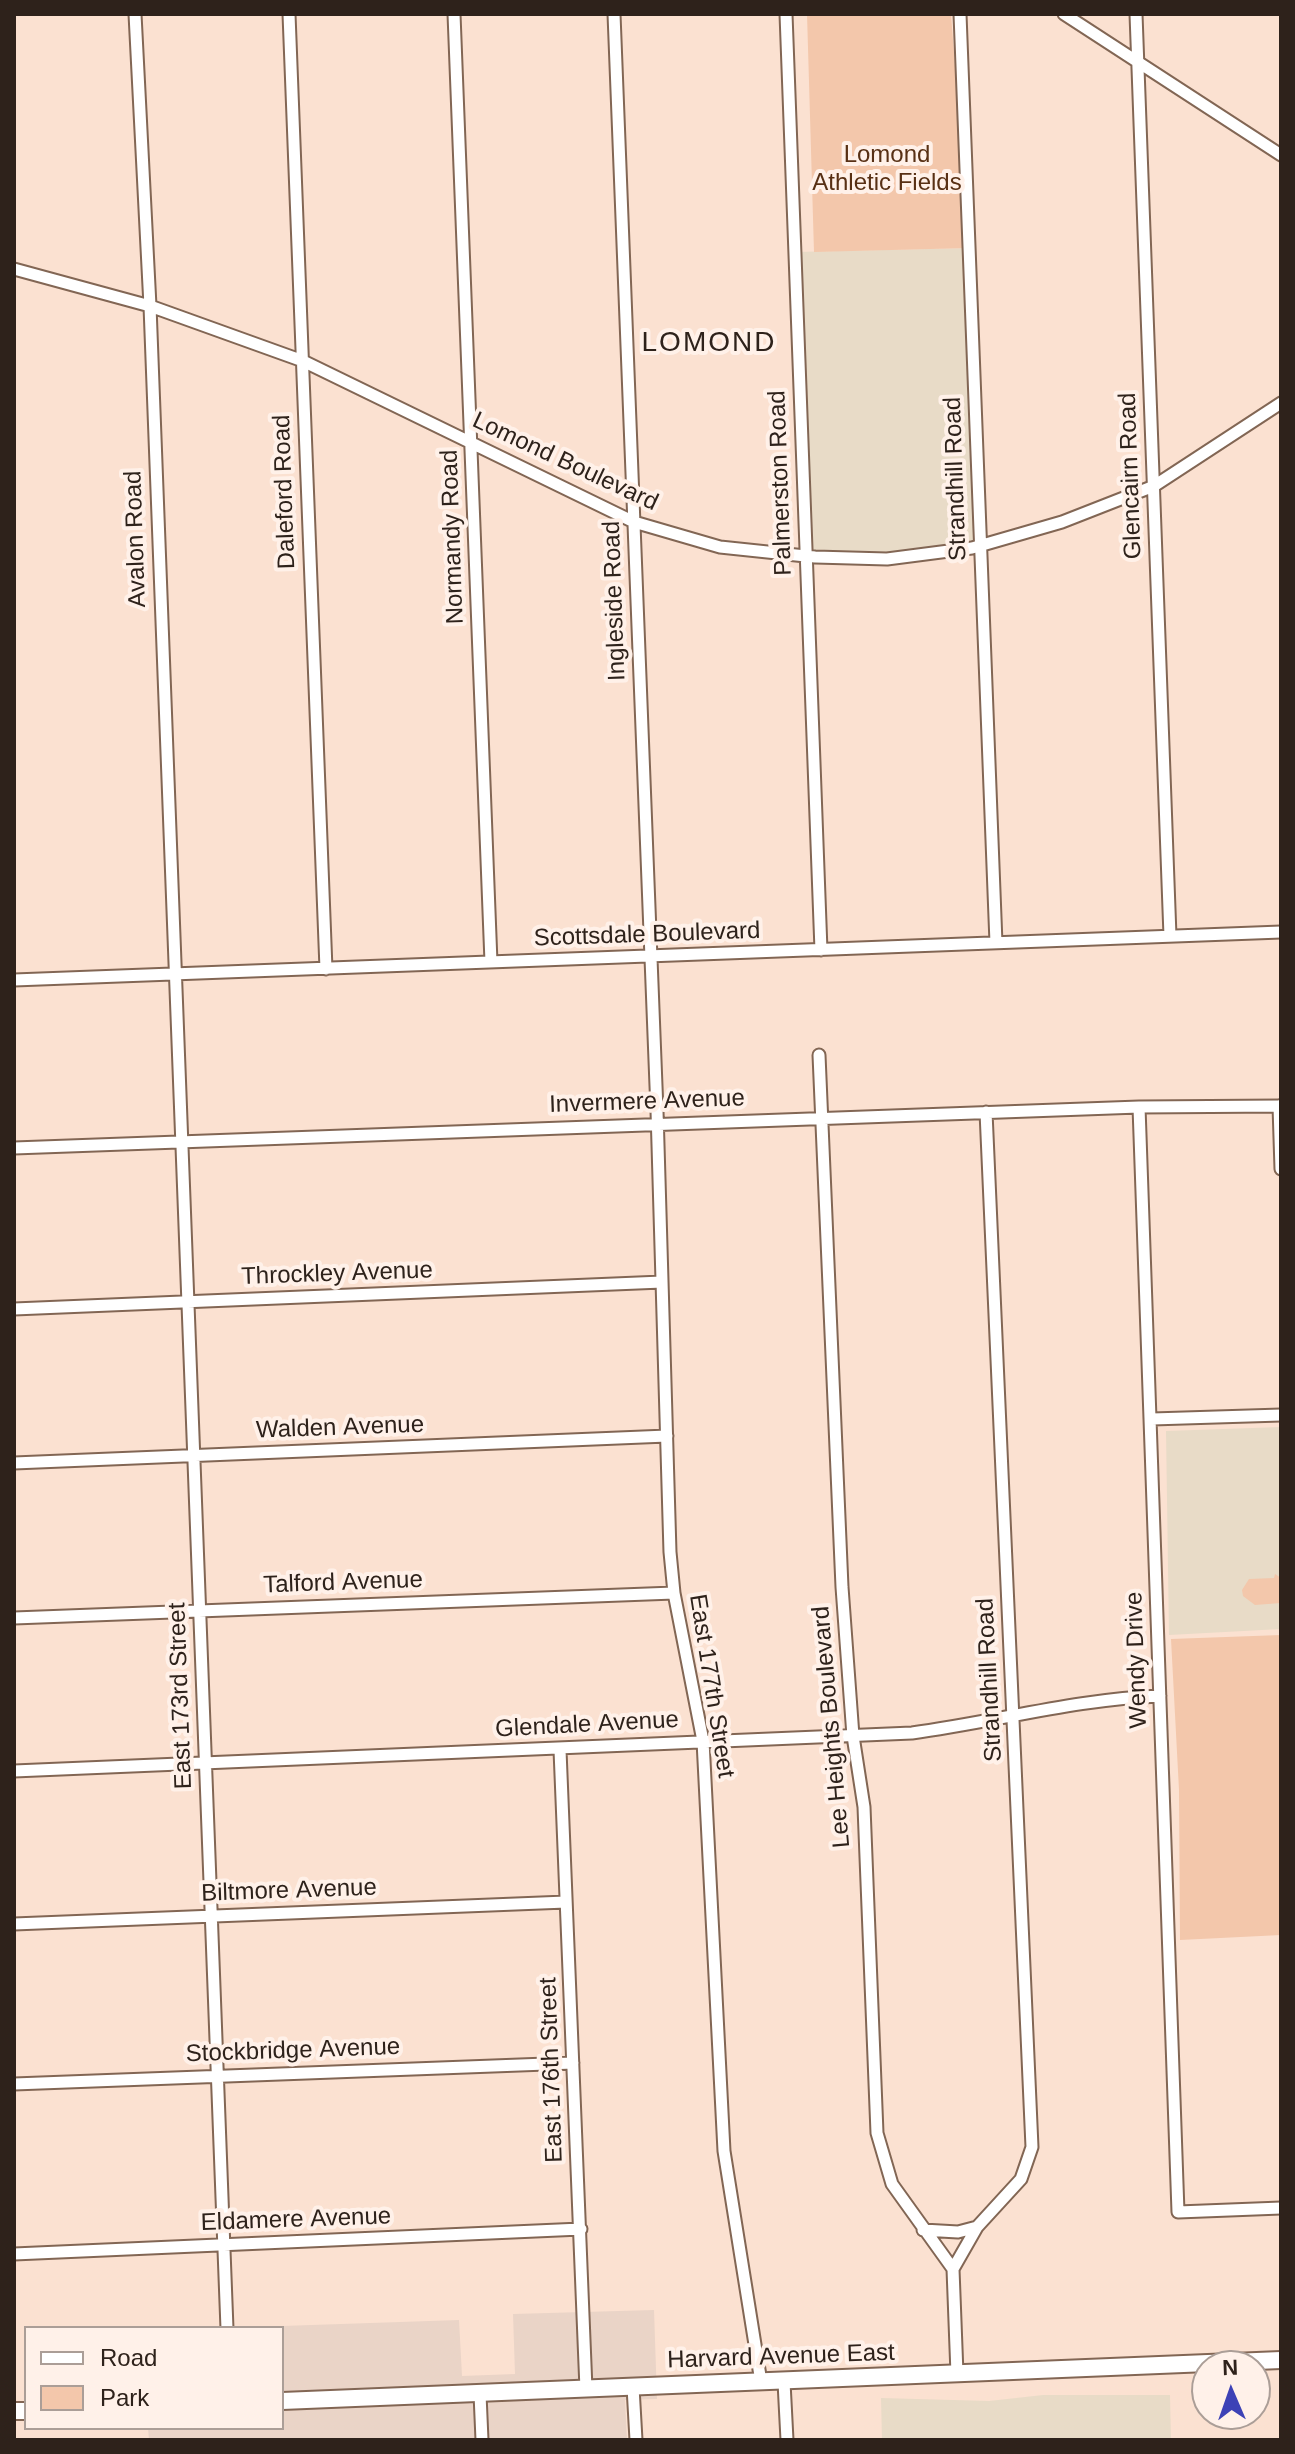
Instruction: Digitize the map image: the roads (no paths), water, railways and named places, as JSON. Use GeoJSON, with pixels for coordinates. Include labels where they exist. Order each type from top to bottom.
{"type":"FeatureCollection","features":[{"type":"Feature","properties":{"kind":"main road","name":"Harvard Avenue East"},"geometry":{"type":"LineString","coordinates":[[284,2401],[1281,2360]]}},
{"type":"Feature","properties":{"kind":"street","name":"Avalon Road"},"geometry":{"type":"LineString","coordinates":[[135,14],[150,306],[177,1062]]}},
{"type":"Feature","properties":{"kind":"street","name":"Daleford Road"},"geometry":{"type":"LineString","coordinates":[[289,14],[326,969]]}},
{"type":"Feature","properties":{"kind":"street","name":"Normandy Road"},"geometry":{"type":"LineString","coordinates":[[454,14],[491,962]]}},
{"type":"Feature","properties":{"kind":"street","name":"Ingleside Road"},"geometry":{"type":"LineString","coordinates":[[614,14],[655,1042]]}},
{"type":"Feature","properties":{"kind":"street","name":"Palmerston Road"},"geometry":{"type":"LineString","coordinates":[[786,14],[821,950]]}},
{"type":"Feature","properties":{"kind":"street","name":"Strandhill Road"},"geometry":{"type":"LineString","coordinates":[[960,14],[996,943]]}},
{"type":"Feature","properties":{"kind":"street"},"geometry":{"type":"LineString","coordinates":[[1064,14],[1281,155]]}},
{"type":"Feature","properties":{"kind":"street","name":"Glencairn Road"},"geometry":{"type":"LineString","coordinates":[[1136,14],[1170,936]]}},
{"type":"Feature","properties":{"kind":"street","name":"Lomond Boulevard"},"geometry":{"type":"LineString","coordinates":[[14,269],[150,306],[303,361],[634,522],[720,547],[804,556],[887,559],[980,546],[1062,522],[1154,486],[1281,403]]}},
{"type":"Feature","properties":{"kind":"street","name":"Scottsdale Boulevard"},"geometry":{"type":"LineString","coordinates":[[14,980],[1281,932]]}},
{"type":"Feature","properties":{"kind":"street"},"geometry":{"type":"LineString","coordinates":[[14,968],[14,980]]}},
{"type":"Feature","properties":{"kind":"street","name":"East 177th Street"},"geometry":{"type":"LineString","coordinates":[[655,1042],[674,1593],[703,1741],[724,2151],[731,2217],[761,2382]]}},
{"type":"Feature","properties":{"kind":"street","name":"Lee Heights Boulevard"},"geometry":{"type":"LineString","coordinates":[[819,1055],[842,1587],[853,1736],[864,1807],[877,2133],[892,2184],[953,2269]]}},
{"type":"Feature","properties":{"kind":"street","name":"East 173rd Street"},"geometry":{"type":"LineString","coordinates":[[177,1062],[227,2326]]}},
{"type":"Feature","properties":{"kind":"street"},"geometry":{"type":"LineString","coordinates":[[1280,1106],[1281,1169]]}},
{"type":"Feature","properties":{"kind":"street","name":"Invermere Avenue"},"geometry":{"type":"LineString","coordinates":[[14,1148],[986,1112],[1280,1106]]}},
{"type":"Feature","properties":{"kind":"street","name":"Wendy Drive"},"geometry":{"type":"LineString","coordinates":[[1139,1107],[1178,2212],[1281,2208]]}},
{"type":"Feature","properties":{"kind":"street","name":"Strandhill Road"},"geometry":{"type":"LineString","coordinates":[[953,2269],[977,2227],[1021,2179],[1032,2147],[986,1112]]}},
{"type":"Feature","properties":{"kind":"street","name":"Throckley Avenue"},"geometry":{"type":"LineString","coordinates":[[14,1309],[662,1282]]}},
{"type":"Feature","properties":{"kind":"street"},"geometry":{"type":"LineString","coordinates":[[1152,1419],[1281,1415]]}},
{"type":"Feature","properties":{"kind":"street","name":"Walden Avenue"},"geometry":{"type":"LineString","coordinates":[[14,1463],[667,1436]]}},
{"type":"Feature","properties":{"kind":"street","name":"Talford Avenue"},"geometry":{"type":"LineString","coordinates":[[14,1618],[674,1593]]}},
{"type":"Feature","properties":{"kind":"street","name":"Glendale Avenue"},"geometry":{"type":"LineString","coordinates":[[14,1771],[912,1733],[1014,1718],[1106,1698],[1160,1696]]}},
{"type":"Feature","properties":{"kind":"street","name":"East 176th Street"},"geometry":{"type":"LineString","coordinates":[[560,1750],[586,2389]]}},
{"type":"Feature","properties":{"kind":"street","name":"Biltmore Avenue"},"geometry":{"type":"LineString","coordinates":[[14,1924],[566,1902]]}},
{"type":"Feature","properties":{"kind":"street","name":"Stockbridge Avenue"},"geometry":{"type":"LineString","coordinates":[[14,2084],[573,2063]]}},
{"type":"Feature","properties":{"kind":"street"},"geometry":{"type":"LineString","coordinates":[[923,2230],[958,2232],[977,2227]]}},
{"type":"Feature","properties":{"kind":"street","name":"Eldamere Avenue"},"geometry":{"type":"LineString","coordinates":[[14,2254],[581,2229]]}},
{"type":"Feature","properties":{"kind":"street"},"geometry":{"type":"LineString","coordinates":[[953,2269],[957,2374]]}},
{"type":"Feature","properties":{"kind":"street"},"geometry":{"type":"LineString","coordinates":[[784,2382],[787,2440]]}},
{"type":"Feature","properties":{"kind":"street"},"geometry":{"type":"LineString","coordinates":[[633,2387],[636,2440]]}},
{"type":"Feature","properties":{"kind":"street"},"geometry":{"type":"LineString","coordinates":[[480,2394],[482,2440]]}},
{"type":"Feature","properties":{"kind":"district","name":"LOMOND"},"geometry":{"type":"Point","coordinates":[709,343]}},
{"type":"Feature","properties":{"kind":"park label","name":"Lomond Athletic Fields"},"geometry":{"type":"Point","coordinates":[887,169]}}]}
